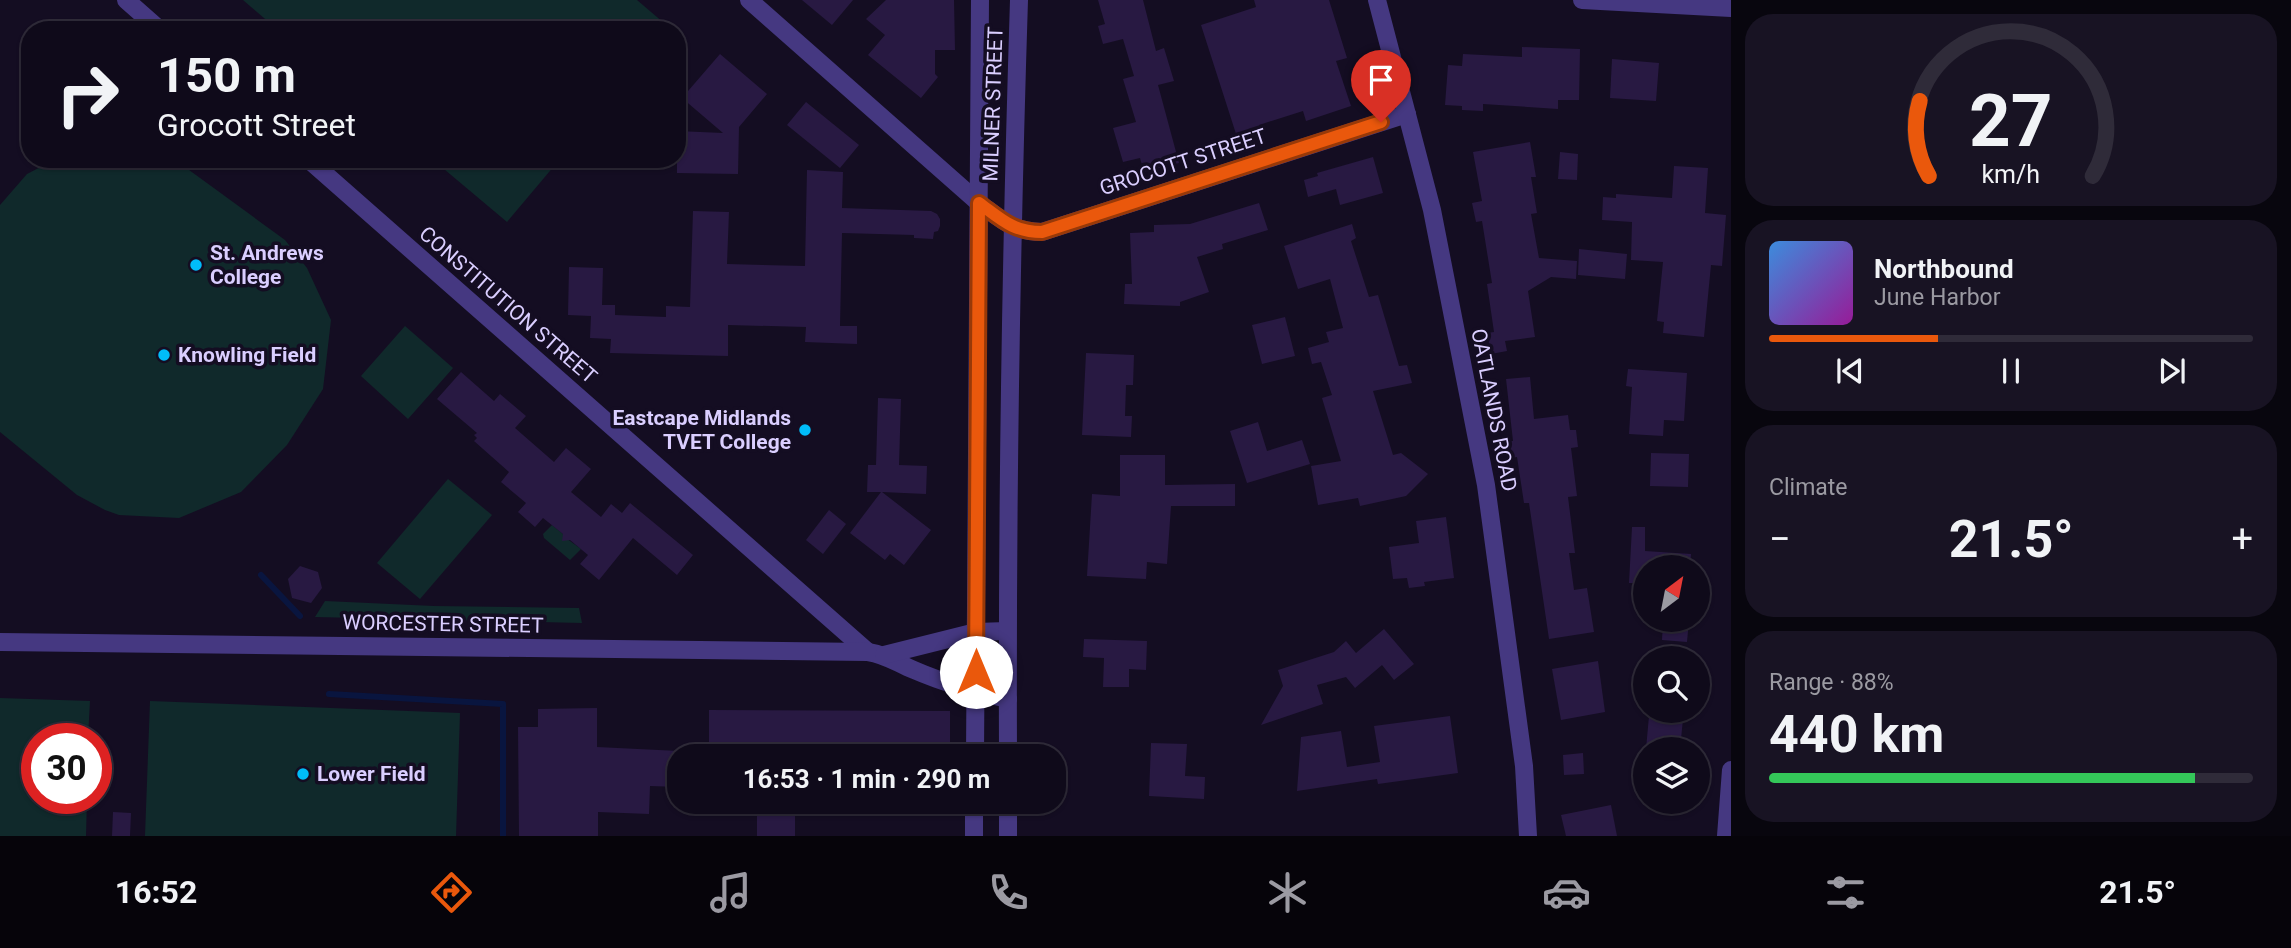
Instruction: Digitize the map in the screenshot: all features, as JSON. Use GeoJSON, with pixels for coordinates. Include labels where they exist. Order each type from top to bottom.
{"type":"FeatureCollection","features":[{"type":"Feature","properties":{"kind":"street"},"geometry":{"type":"LineString","coordinates":[[126,0],[150,21]]}},
{"type":"Feature","properties":{"kind":"street","name":"GROCOTT STREET"},"geometry":{"type":"LineString","coordinates":[[749,0],[979,203],[1012,227],[1029,232],[1042,232],[1407,114]]}},
{"type":"Feature","properties":{"kind":"street","name":"MILNER STREET"},"geometry":{"type":"LineString","coordinates":[[975,744],[980,0]]}},
{"type":"Feature","properties":{"kind":"street","name":"MILNER STREET"},"geometry":{"type":"LineString","coordinates":[[1008,744],[1012,227],[1019,0]]}},
{"type":"Feature","properties":{"kind":"street","name":"OATLANDS ROAD"},"geometry":{"type":"LineString","coordinates":[[1377,0],[1432,210],[1486,485],[1524,766],[1528,836]]}},
{"type":"Feature","properties":{"kind":"street"},"geometry":{"type":"LineString","coordinates":[[1582,0],[1731,8]]}},
{"type":"Feature","properties":{"kind":"street","name":"CONSTITUTION STREET"},"geometry":{"type":"LineString","coordinates":[[318,168],[876,654]]}},
{"type":"Feature","properties":{"kind":"street","name":"WORCESTER STREET"},"geometry":{"type":"LineString","coordinates":[[0,642],[876,654],[976,632],[1007,631]]}},
{"type":"Feature","properties":{"kind":"street","name":"WORCESTER STREET"},"geometry":{"type":"LineString","coordinates":[[876,654],[976,692],[1008,699]]}},
{"type":"Feature","properties":{"kind":"street"},"geometry":{"type":"LineString","coordinates":[[1726,836],[1731,770]]}},
{"type":"Feature","properties":{"kind":"street"},"geometry":{"type":"LineString","coordinates":[[974,814],[974,836]]}},
{"type":"Feature","properties":{"kind":"street"},"geometry":{"type":"LineString","coordinates":[[1008,814],[1008,836]]}},
{"type":"Feature","properties":{"kind":"green space"},"geometry":{"type":"Polygon","coordinates":[[[243,0],[637,0],[662,21],[268,21],[243,0]]]}},
{"type":"Feature","properties":{"kind":"green space","name":"Knowling Field"},"geometry":{"type":"Polygon","coordinates":[[[39,168],[186,168],[285,240],[307,268],[331,320],[323,389],[287,445],[241,492],[179,518],[119,515],[77,495],[0,432],[0,205],[27,174],[39,168]]]}},
{"type":"Feature","properties":{"kind":"green space"},"geometry":{"type":"Polygon","coordinates":[[[443,168],[552,168],[507,222],[443,168]]]}},
{"type":"Feature","properties":{"kind":"green space"},"geometry":{"type":"Polygon","coordinates":[[[405,326],[453,368],[408,419],[361,376],[405,326]]]}},
{"type":"Feature","properties":{"kind":"green space"},"geometry":{"type":"Polygon","coordinates":[[[448,479],[492,515],[420,599],[377,563],[448,479]]]}},
{"type":"Feature","properties":{"kind":"green space"},"geometry":{"type":"Polygon","coordinates":[[[552,525],[581,549],[570,560],[544,538],[543,534],[552,525]]]}},
{"type":"Feature","properties":{"kind":"green space"},"geometry":{"type":"Polygon","coordinates":[[[325,601],[579,608],[582,623],[315,617],[325,601]]]}},
{"type":"Feature","properties":{"kind":"green space"},"geometry":{"type":"Polygon","coordinates":[[[0,698],[90,701],[89,723],[21,723],[21,814],[87,814],[86,836],[0,836],[0,698]]]}},
{"type":"Feature","properties":{"kind":"green space","name":"Lower Field"},"geometry":{"type":"Polygon","coordinates":[[[150,701],[460,713],[456,836],[145,836],[150,701]]]}},
{"type":"Feature","properties":{"kind":"building"},"geometry":{"type":"Polygon","coordinates":[[[802,0],[853,0],[832,25],[802,0]]]}},
{"type":"Feature","properties":{"kind":"building"},"geometry":{"type":"Polygon","coordinates":[[[886,0],[954,0],[955,50],[935,50],[935,74],[938,77],[921,98],[868,55],[885,35],[866,19],[886,0]]]}},
{"type":"Feature","properties":{"kind":"building"},"geometry":{"type":"Polygon","coordinates":[[[1098,0],[1143,0],[1156,51],[1164,48],[1174,81],[1158,85],[1179,163],[1144,172],[1140,158],[1123,162],[1113,128],[1136,122],[1123,79],[1134,76],[1123,39],[1103,44],[1098,26],[1105,24],[1098,0]]]}},
{"type":"Feature","properties":{"kind":"building"},"geometry":{"type":"Polygon","coordinates":[[[1254,0],[1329,0],[1347,58],[1336,61],[1351,106],[1306,121],[1303,111],[1259,125],[1261,129],[1237,137],[1201,25],[1256,7],[1254,0]]]}},
{"type":"Feature","properties":{"kind":"building"},"geometry":{"type":"Polygon","coordinates":[[[1522,47],[1580,49],[1579,100],[1558,100],[1558,109],[1483,104],[1483,111],[1462,110],[1462,106],[1445,105],[1448,65],[1462,66],[1463,54],[1522,57],[1522,47]]]}},
{"type":"Feature","properties":{"kind":"building"},"geometry":{"type":"Polygon","coordinates":[[[720,54],[767,94],[739,127],[738,174],[677,173],[677,168],[686,168],[686,131],[723,133],[686,101],[686,93],[720,54]]]}},
{"type":"Feature","properties":{"kind":"building"},"geometry":{"type":"Polygon","coordinates":[[[1612,59],[1659,63],[1656,101],[1610,98],[1612,59]]]}},
{"type":"Feature","properties":{"kind":"building"},"geometry":{"type":"Polygon","coordinates":[[[806,102],[859,145],[840,168],[787,125],[806,102]]]}},
{"type":"Feature","properties":{"kind":"building"},"geometry":{"type":"Polygon","coordinates":[[[1530,142],[1536,177],[1531,177],[1537,213],[1531,214],[1539,258],[1577,261],[1576,279],[1551,277],[1528,291],[1535,337],[1505,341],[1507,351],[1491,354],[1487,333],[1494,332],[1487,284],[1492,283],[1482,221],[1476,222],[1472,203],[1482,201],[1473,152],[1530,142]]]}},
{"type":"Feature","properties":{"kind":"building"},"geometry":{"type":"Polygon","coordinates":[[[1560,152],[1578,154],[1577,180],[1558,179],[1560,152]]]}},
{"type":"Feature","properties":{"kind":"building"},"geometry":{"type":"Polygon","coordinates":[[[1373,157],[1383,193],[1340,205],[1336,189],[1308,197],[1304,180],[1318,176],[1317,173],[1373,157]]]}},
{"type":"Feature","properties":{"kind":"building"},"geometry":{"type":"Polygon","coordinates":[[[1674,166],[1708,168],[1705,213],[1726,215],[1722,266],[1711,265],[1704,337],[1663,333],[1664,322],[1657,321],[1663,262],[1631,260],[1632,222],[1602,220],[1603,197],[1616,198],[1616,194],[1672,198],[1674,166]]]}},
{"type":"Feature","properties":{"kind":"building"},"geometry":{"type":"Polygon","coordinates":[[[807,170],[843,172],[842,208],[931,211],[940,219],[940,226],[938,231],[934,232],[933,239],[914,238],[914,235],[842,233],[840,326],[857,326],[857,344],[805,342],[806,327],[728,325],[728,356],[610,353],[611,339],[590,338],[591,316],[568,315],[569,267],[603,268],[602,305],[615,305],[615,315],[666,317],[666,306],[690,307],[693,211],[729,212],[727,264],[805,266],[807,170]]]}},
{"type":"Feature","properties":{"kind":"building"},"geometry":{"type":"Polygon","coordinates":[[[1259,203],[1268,230],[1222,244],[1223,249],[1197,257],[1209,292],[1180,302],[1180,306],[1124,304],[1125,284],[1132,284],[1130,233],[1154,232],[1154,225],[1190,224],[1259,203]]]}},
{"type":"Feature","properties":{"kind":"building"},"geometry":{"type":"Polygon","coordinates":[[[1352,224],[1356,238],[1351,241],[1369,297],[1378,295],[1399,366],[1407,365],[1412,383],[1373,391],[1393,455],[1401,453],[1428,474],[1406,496],[1360,506],[1358,498],[1318,505],[1311,466],[1341,461],[1322,398],[1332,395],[1321,362],[1312,364],[1308,348],[1329,342],[1326,332],[1343,328],[1330,279],[1298,289],[1284,246],[1352,224]]]}},
{"type":"Feature","properties":{"kind":"building"},"geometry":{"type":"Polygon","coordinates":[[[1579,249],[1627,254],[1625,279],[1578,275],[1579,249]]]}},
{"type":"Feature","properties":{"kind":"building"},"geometry":{"type":"Polygon","coordinates":[[[1285,317],[1295,356],[1262,364],[1252,325],[1285,317]]]}},
{"type":"Feature","properties":{"kind":"building"},"geometry":{"type":"Polygon","coordinates":[[[1086,353],[1134,355],[1133,385],[1126,385],[1125,416],[1132,416],[1131,437],[1082,435],[1086,353]]]}},
{"type":"Feature","properties":{"kind":"building"},"geometry":{"type":"Polygon","coordinates":[[[1628,369],[1687,373],[1684,421],[1664,420],[1663,436],[1629,434],[1632,387],[1626,386],[1628,369]]]}},
{"type":"Feature","properties":{"kind":"building"},"geometry":{"type":"Polygon","coordinates":[[[461,372],[494,401],[500,394],[526,416],[515,428],[554,462],[566,448],[591,469],[571,492],[601,517],[611,504],[622,513],[630,503],[693,555],[677,575],[633,538],[599,580],[580,564],[588,555],[570,540],[562,541],[563,534],[543,518],[535,527],[518,512],[526,503],[501,482],[509,472],[474,441],[477,438],[474,435],[477,433],[437,399],[461,372]]]}},
{"type":"Feature","properties":{"kind":"building"},"geometry":{"type":"Polygon","coordinates":[[[1530,377],[1534,419],[1568,415],[1570,430],[1576,430],[1578,447],[1571,448],[1577,496],[1568,497],[1575,553],[1569,553],[1574,590],[1587,588],[1594,632],[1549,639],[1529,503],[1524,503],[1517,457],[1511,458],[1508,441],[1513,441],[1506,379],[1530,377]]]}},
{"type":"Feature","properties":{"kind":"building"},"geometry":{"type":"Polygon","coordinates":[[[878,398],[901,399],[899,465],[927,466],[926,494],[882,492],[931,530],[904,565],[890,554],[885,560],[850,533],[881,492],[867,492],[868,465],[876,465],[878,398]]]}},
{"type":"Feature","properties":{"kind":"building"},"geometry":{"type":"Polygon","coordinates":[[[1258,422],[1267,451],[1302,440],[1310,464],[1247,483],[1230,431],[1258,422]]]}},
{"type":"Feature","properties":{"kind":"building"},"geometry":{"type":"Polygon","coordinates":[[[1651,453],[1689,454],[1688,487],[1650,486],[1651,453]]]}},
{"type":"Feature","properties":{"kind":"building"},"geometry":{"type":"Polygon","coordinates":[[[1120,455],[1165,455],[1165,485],[1235,484],[1235,506],[1171,506],[1167,564],[1147,562],[1146,579],[1087,576],[1092,494],[1120,496],[1120,455]]]}},
{"type":"Feature","properties":{"kind":"building"},"geometry":{"type":"Polygon","coordinates":[[[829,510],[846,524],[823,554],[806,540],[829,510]]]}},
{"type":"Feature","properties":{"kind":"building"},"geometry":{"type":"Polygon","coordinates":[[[1446,517],[1454,578],[1424,582],[1425,586],[1409,588],[1407,578],[1393,579],[1389,547],[1419,543],[1416,521],[1446,517]]]}},
{"type":"Feature","properties":{"kind":"building"},"geometry":{"type":"Polygon","coordinates":[[[1632,527],[1645,527],[1645,551],[1691,554],[1633,555],[1633,583],[1629,583],[1632,527]]]}},
{"type":"Feature","properties":{"kind":"building"},"geometry":{"type":"Polygon","coordinates":[[[300,566],[318,572],[322,588],[311,603],[292,598],[288,579],[300,566]]]}},
{"type":"Feature","properties":{"kind":"building"},"geometry":{"type":"Polygon","coordinates":[[[1384,629],[1414,664],[1394,680],[1382,665],[1355,688],[1346,677],[1317,685],[1323,704],[1261,725],[1283,686],[1278,670],[1334,652],[1346,641],[1356,653],[1384,629]]]}},
{"type":"Feature","properties":{"kind":"building"},"geometry":{"type":"Polygon","coordinates":[[[1662,632],[1688,632],[1687,642],[1662,640],[1662,632]]]}},
{"type":"Feature","properties":{"kind":"building"},"geometry":{"type":"Polygon","coordinates":[[[1084,639],[1147,641],[1146,670],[1129,669],[1129,687],[1103,687],[1104,658],[1083,657],[1084,639]]]}},
{"type":"Feature","properties":{"kind":"building"},"geometry":{"type":"Polygon","coordinates":[[[1598,661],[1605,712],[1561,720],[1552,669],[1598,661]]]}},
{"type":"Feature","properties":{"kind":"building"},"geometry":{"type":"Polygon","coordinates":[[[597,708],[597,747],[667,750],[667,787],[650,786],[649,814],[598,812],[598,836],[519,836],[518,727],[538,727],[538,709],[597,708]]]}},
{"type":"Feature","properties":{"kind":"building"},"geometry":{"type":"Polygon","coordinates":[[[709,710],[950,711],[950,744],[709,744],[709,710]]]}},
{"type":"Feature","properties":{"kind":"building"},"geometry":{"type":"Polygon","coordinates":[[[1450,716],[1458,773],[1378,784],[1377,779],[1297,791],[1301,737],[1341,731],[1347,767],[1380,762],[1374,726],[1450,716]]]}},
{"type":"Feature","properties":{"kind":"building"},"geometry":{"type":"Polygon","coordinates":[[[1648,723],[1683,723],[1681,737],[1647,737],[1648,723]]]}},
{"type":"Feature","properties":{"kind":"building"},"geometry":{"type":"Polygon","coordinates":[[[1151,743],[1187,744],[1185,776],[1205,777],[1204,799],[1149,796],[1151,743]]]}},
{"type":"Feature","properties":{"kind":"building"},"geometry":{"type":"Polygon","coordinates":[[[1583,753],[1584,774],[1564,775],[1563,755],[1583,753]]]}},
{"type":"Feature","properties":{"kind":"building"},"geometry":{"type":"Polygon","coordinates":[[[1611,805],[1617,836],[1566,836],[1561,815],[1611,805]]]}},
{"type":"Feature","properties":{"kind":"building"},"geometry":{"type":"Polygon","coordinates":[[[113,812],[131,813],[130,836],[112,836],[113,812]]]}},
{"type":"Feature","properties":{"kind":"building"},"geometry":{"type":"Polygon","coordinates":[[[757,814],[795,814],[795,836],[757,836],[757,814]]]}},
{"type":"Feature","properties":{"kind":"waterway"},"geometry":{"type":"LineString","coordinates":[[261,575],[300,616]]}},
{"type":"Feature","properties":{"kind":"waterway"},"geometry":{"type":"LineString","coordinates":[[329,694],[503,704],[503,836]]}},
{"type":"Feature","properties":{"kind":"place","name":"St. Andrews College"},"geometry":{"type":"Point","coordinates":[196,265]}},
{"type":"Feature","properties":{"kind":"place","name":"Knowling Field"},"geometry":{"type":"Point","coordinates":[164,355]}},
{"type":"Feature","properties":{"kind":"place","name":"Eastcape Midlands TVET College"},"geometry":{"type":"Point","coordinates":[805,430]}},
{"type":"Feature","properties":{"kind":"place","name":"Lower Field"},"geometry":{"type":"Point","coordinates":[303,774]}},
{"type":"Feature","properties":{"kind":"route"},"geometry":{"type":"LineString","coordinates":[[976,672],[979,203],[1012,227],[1029,232],[1042,232],[1381,122]]}}]}
